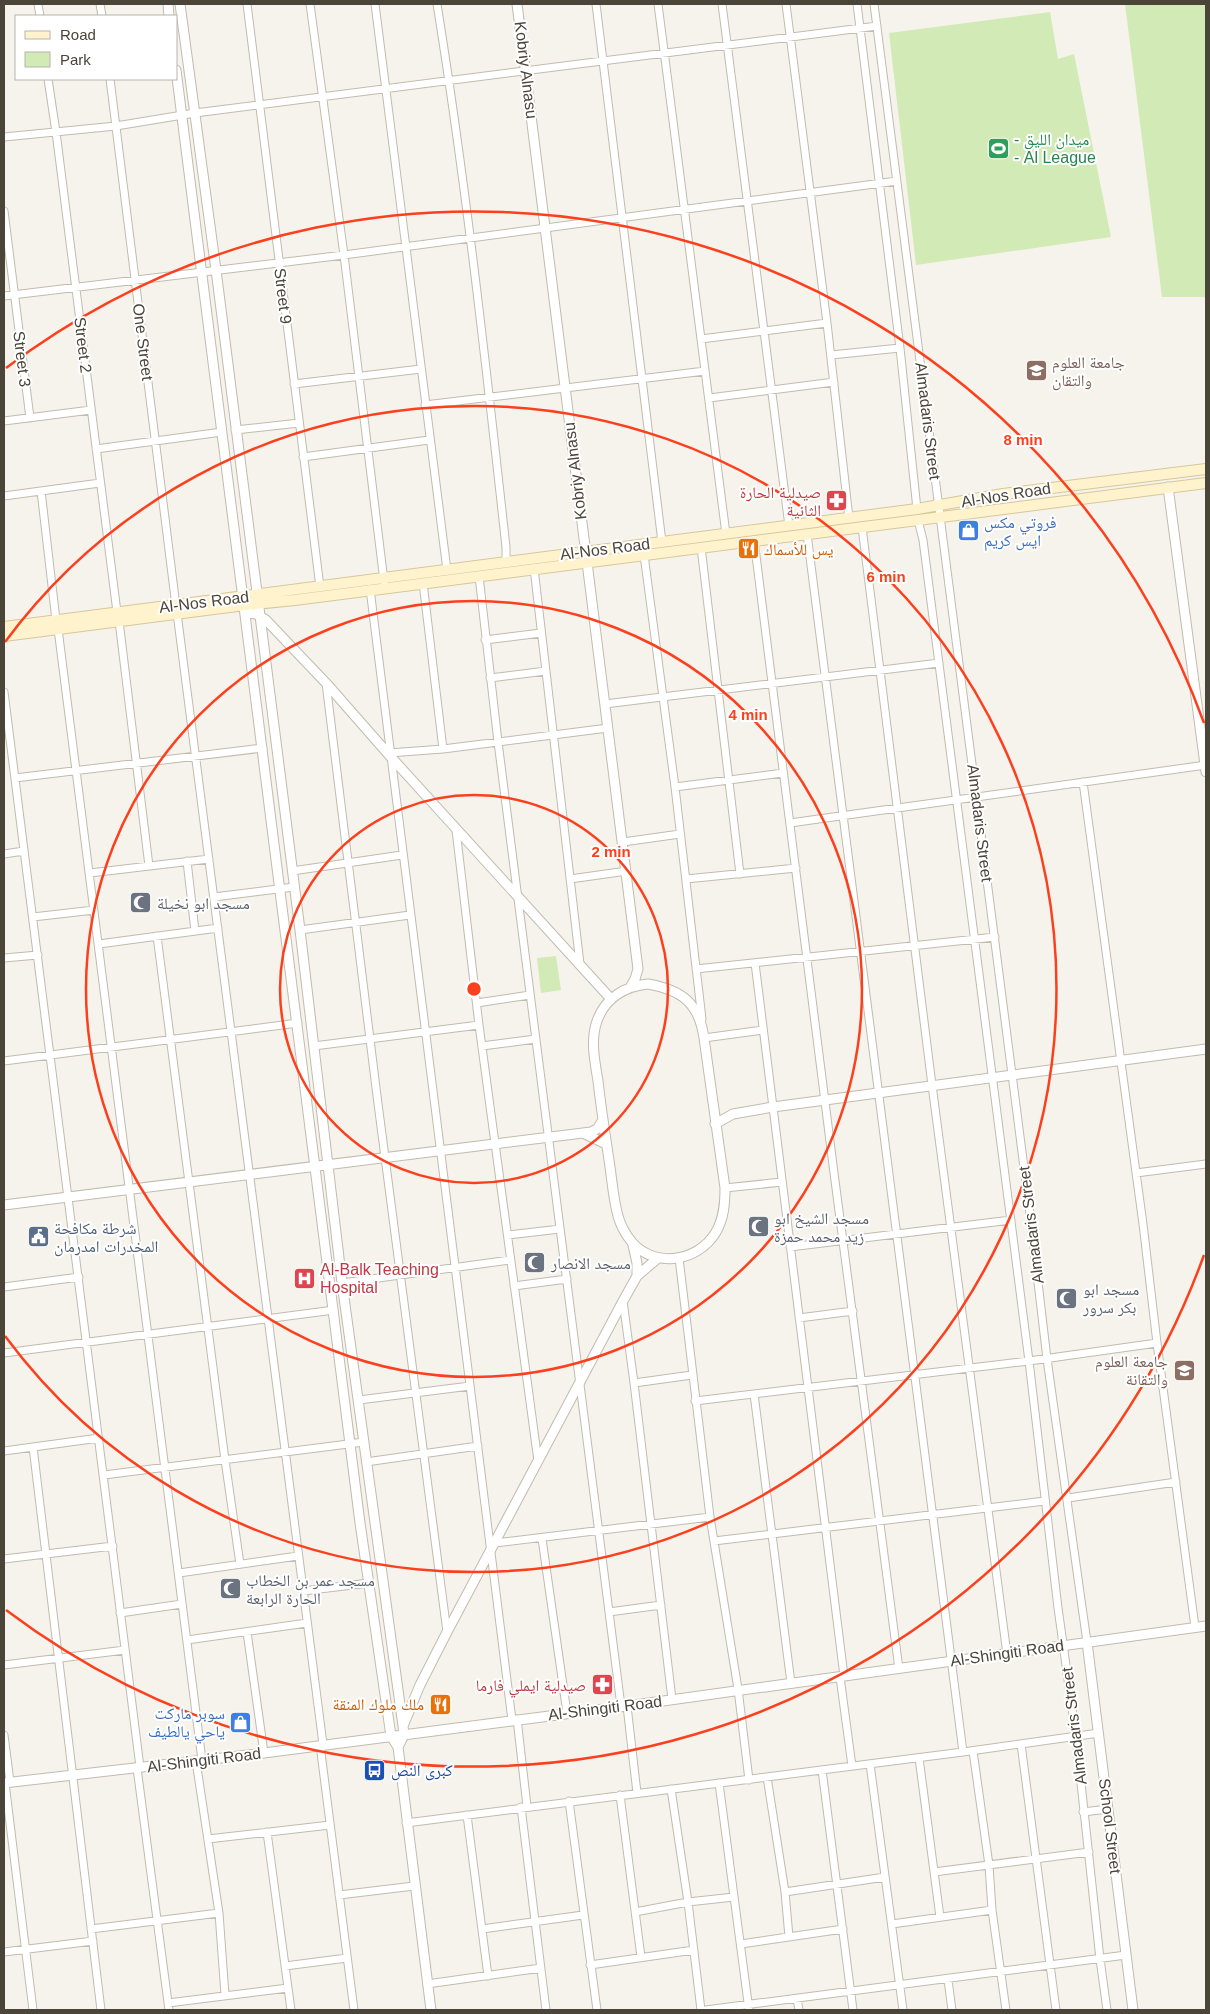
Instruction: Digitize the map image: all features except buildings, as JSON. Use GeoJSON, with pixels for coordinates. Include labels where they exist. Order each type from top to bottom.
{"type":"FeatureCollection","features":[{"type":"Feature","properties":{"kind":"main road","name":"Al-Nos Road"},"geometry":{"type":"LineString","coordinates":[[4,627],[57,624],[177,609],[245,605],[257,599],[320,588],[385,583],[424,583],[479,576],[534,568],[662,542],[939,506],[1003,494],[1206,469]]}},
{"type":"Feature","properties":{"kind":"main road","name":"Al-Nos Road"},"geometry":{"type":"LineString","coordinates":[[257,599],[370,590],[385,583],[446,570],[506,563],[644,554],[1206,483]]}},
{"type":"Feature","properties":{"kind":"main road","name":"Al-Nos Road"},"geometry":{"type":"LineString","coordinates":[[4,636],[57,624]]}},
{"type":"Feature","properties":{"kind":"street"},"geometry":{"type":"LineString","coordinates":[[180,4],[216,270],[300,930],[342,1282],[403,1731]]}},
{"type":"Feature","properties":{"kind":"street","name":"Street 9"},"geometry":{"type":"LineString","coordinates":[[247,4],[320,588]]}},
{"type":"Feature","properties":{"kind":"street"},"geometry":{"type":"LineString","coordinates":[[310,4],[385,583]]}},
{"type":"Feature","properties":{"kind":"street"},"geometry":{"type":"LineString","coordinates":[[375,4],[446,570]]}},
{"type":"Feature","properties":{"kind":"street"},"geometry":{"type":"LineString","coordinates":[[437,4],[449,81],[490,397],[506,547],[506,563]]}},
{"type":"Feature","properties":{"kind":"street","name":"Kobriy Alnasu"},"geometry":{"type":"LineString","coordinates":[[517,4],[638,969]]}},
{"type":"Feature","properties":{"kind":"street"},"geometry":{"type":"LineString","coordinates":[[596,4],[662,542]]}},
{"type":"Feature","properties":{"kind":"street"},"geometry":{"type":"LineString","coordinates":[[658,4],[726,534]]}},
{"type":"Feature","properties":{"kind":"street"},"geometry":{"type":"LineString","coordinates":[[722,4],[788,526]]}},
{"type":"Feature","properties":{"kind":"street"},"geometry":{"type":"LineString","coordinates":[[786,4],[827,323],[849,518]]}},
{"type":"Feature","properties":{"kind":"street"},"geometry":{"type":"LineString","coordinates":[[857,4],[900,348],[916,509]]}},
{"type":"Feature","properties":{"kind":"street","name":"Almadaris Street"},"geometry":{"type":"LineString","coordinates":[[874,4],[995,937],[1047,1359],[1087,1642]]}},
{"type":"Feature","properties":{"kind":"street"},"geometry":{"type":"LineString","coordinates":[[4,137],[116,126],[195,113],[877,26]]}},
{"type":"Feature","properties":{"kind":"street","name":"Street 2"},"geometry":{"type":"LineString","coordinates":[[48,80],[149,866]]}},
{"type":"Feature","properties":{"kind":"street","name":"One Street"},"geometry":{"type":"LineString","coordinates":[[110,80],[303,1591],[354,2010]]}},
{"type":"Feature","properties":{"kind":"street"},"geometry":{"type":"LineString","coordinates":[[177,80],[350,1443],[391,1736],[398,1747]]}},
{"type":"Feature","properties":{"kind":"street"},"geometry":{"type":"LineString","coordinates":[[4,296],[469,239],[897,181]]}},
{"type":"Feature","properties":{"kind":"street","name":"Street 3"},"geometry":{"type":"LineString","coordinates":[[4,211],[30,418]]}},
{"type":"Feature","properties":{"kind":"street"},"geometry":{"type":"LineString","coordinates":[[701,339],[827,323]]}},
{"type":"Feature","properties":{"kind":"street"},"geometry":{"type":"LineString","coordinates":[[830,355],[900,348]]}},
{"type":"Feature","properties":{"kind":"street"},"geometry":{"type":"LineString","coordinates":[[294,384],[421,369]]}},
{"type":"Feature","properties":{"kind":"street"},"geometry":{"type":"LineString","coordinates":[[425,405],[705,371]]}},
{"type":"Feature","properties":{"kind":"street"},"geometry":{"type":"LineString","coordinates":[[708,398],[834,382]]}},
{"type":"Feature","properties":{"kind":"street"},"geometry":{"type":"LineString","coordinates":[[4,421],[91,410]]}},
{"type":"Feature","properties":{"kind":"street"},"geometry":{"type":"LineString","coordinates":[[235,430],[299,423]]}},
{"type":"Feature","properties":{"kind":"street"},"geometry":{"type":"LineString","coordinates":[[96,449],[222,432]]}},
{"type":"Feature","properties":{"kind":"street"},"geometry":{"type":"LineString","coordinates":[[303,456],[430,440]]}},
{"type":"Feature","properties":{"kind":"street"},"geometry":{"type":"LineString","coordinates":[[4,496],[100,483]]}},
{"type":"Feature","properties":{"kind":"street"},"geometry":{"type":"LineString","coordinates":[[790,823],[1083,782],[1206,768],[1168,488]]}},
{"type":"Feature","properties":{"kind":"street"},"geometry":{"type":"LineString","coordinates":[[41,491],[179,1573],[208,1839],[219,1914],[225,1995]]}},
{"type":"Feature","properties":{"kind":"street","name":"Almadaris Street"},"geometry":{"type":"LineString","coordinates":[[918,520],[923,540],[958,799],[974,939],[1076,1737],[1083,1812],[1107,2010]]}},
{"type":"Feature","properties":{"kind":"street"},"geometry":{"type":"LineString","coordinates":[[862,527],[932,1085],[1007,1654]]}},
{"type":"Feature","properties":{"kind":"street"},"geometry":{"type":"LineString","coordinates":[[808,534],[842,815],[880,1092],[963,1752]]}},
{"type":"Feature","properties":{"kind":"street"},"geometry":{"type":"LineString","coordinates":[[754,540],[900,1669]]}},
{"type":"Feature","properties":{"kind":"street"},"geometry":{"type":"LineString","coordinates":[[701,547],[740,874]]}},
{"type":"Feature","properties":{"kind":"street"},"geometry":{"type":"LineString","coordinates":[[638,969],[631,986],[611,999],[601,1012],[594,1035],[606,1144],[617,1214],[624,1231],[640,1250],[658,1258],[679,1258],[699,1250],[716,1233],[724,1211],[725,1188],[704,1038],[675,788],[644,554]]}},
{"type":"Feature","properties":{"kind":"street"},"geometry":{"type":"LineString","coordinates":[[534,568],[580,964]]}},
{"type":"Feature","properties":{"kind":"street"},"geometry":{"type":"LineString","coordinates":[[479,576],[517,895],[609,1612],[638,1793]]}},
{"type":"Feature","properties":{"kind":"street"},"geometry":{"type":"LineString","coordinates":[[424,583],[444,749]]}},
{"type":"Feature","properties":{"kind":"street"},"geometry":{"type":"LineString","coordinates":[[370,590],[389,755],[470,1386],[493,1547],[546,2010]]}},
{"type":"Feature","properties":{"kind":"street"},"geometry":{"type":"LineString","coordinates":[[245,605],[259,615],[326,684],[456,830],[611,999]]}},
{"type":"Feature","properties":{"kind":"street"},"geometry":{"type":"LineString","coordinates":[[486,640],[541,633]]}},
{"type":"Feature","properties":{"kind":"street"},"geometry":{"type":"LineString","coordinates":[[605,704],[939,663]]}},
{"type":"Feature","properties":{"kind":"street"},"geometry":{"type":"LineString","coordinates":[[490,678],[546,671]]}},
{"type":"Feature","properties":{"kind":"street"},"geometry":{"type":"LineString","coordinates":[[326,684],[347,862],[447,1632]]}},
{"type":"Feature","properties":{"kind":"street"},"geometry":{"type":"LineString","coordinates":[[4,692],[8,749],[15,778],[38,954],[169,2007],[225,1995],[288,1988]]}},
{"type":"Feature","properties":{"kind":"street"},"geometry":{"type":"LineString","coordinates":[[389,755],[608,728]]}},
{"type":"Feature","properties":{"kind":"street"},"geometry":{"type":"LineString","coordinates":[[15,778],[263,748]]}},
{"type":"Feature","properties":{"kind":"street"},"geometry":{"type":"LineString","coordinates":[[675,788],[783,773]]}},
{"type":"Feature","properties":{"kind":"street"},"geometry":{"type":"LineString","coordinates":[[1083,782],[1195,1628]]}},
{"type":"Feature","properties":{"kind":"street"},"geometry":{"type":"LineString","coordinates":[[456,830],[479,1025],[538,1463]]}},
{"type":"Feature","properties":{"kind":"street"},"geometry":{"type":"LineString","coordinates":[[623,842],[680,834]]}},
{"type":"Feature","properties":{"kind":"street"},"geometry":{"type":"LineString","coordinates":[[4,854],[24,851]]}},
{"type":"Feature","properties":{"kind":"street"},"geometry":{"type":"LineString","coordinates":[[292,871],[402,854]]}},
{"type":"Feature","properties":{"kind":"street"},"geometry":{"type":"LineString","coordinates":[[90,873],[209,858]]}},
{"type":"Feature","properties":{"kind":"street"},"geometry":{"type":"LineString","coordinates":[[187,862],[195,932]]}},
{"type":"Feature","properties":{"kind":"street"},"geometry":{"type":"LineString","coordinates":[[686,879],[796,868]]}},
{"type":"Feature","properties":{"kind":"street"},"geometry":{"type":"LineString","coordinates":[[570,879],[626,871]]}},
{"type":"Feature","properties":{"kind":"street"},"geometry":{"type":"LineString","coordinates":[[214,897],[294,888]]}},
{"type":"Feature","properties":{"kind":"street"},"geometry":{"type":"LineString","coordinates":[[33,917],[94,910]]}},
{"type":"Feature","properties":{"kind":"street"},"geometry":{"type":"LineString","coordinates":[[300,930],[410,915]]}},
{"type":"Feature","properties":{"kind":"street"},"geometry":{"type":"LineString","coordinates":[[98,944],[218,928]]}},
{"type":"Feature","properties":{"kind":"street"},"geometry":{"type":"LineString","coordinates":[[157,936],[240,1564]]}},
{"type":"Feature","properties":{"kind":"street"},"geometry":{"type":"LineString","coordinates":[[696,969],[995,937]]}},
{"type":"Feature","properties":{"kind":"street"},"geometry":{"type":"LineString","coordinates":[[4,958],[38,954]]}},
{"type":"Feature","properties":{"kind":"street"},"geometry":{"type":"LineString","coordinates":[[755,963],[825,1528],[852,1766]]}},
{"type":"Feature","properties":{"kind":"street"},"geometry":{"type":"LineString","coordinates":[[638,969],[651,985]]}},
{"type":"Feature","properties":{"kind":"street"},"geometry":{"type":"LineString","coordinates":[[631,986],[651,985],[676,992],[688,1000],[696,1010],[703,1027]]}},
{"type":"Feature","properties":{"kind":"street"},"geometry":{"type":"LineString","coordinates":[[477,1003],[530,995]]}},
{"type":"Feature","properties":{"kind":"street"},"geometry":{"type":"LineString","coordinates":[[4,1061],[298,1023]]}},
{"type":"Feature","properties":{"kind":"street"},"geometry":{"type":"LineString","coordinates":[[314,1046],[479,1025]]}},
{"type":"Feature","properties":{"kind":"street"},"geometry":{"type":"LineString","coordinates":[[704,1038],[763,1030]]}},
{"type":"Feature","properties":{"kind":"street"},"geometry":{"type":"LineString","coordinates":[[482,1046],[536,1039]]}},
{"type":"Feature","properties":{"kind":"street"},"geometry":{"type":"LineString","coordinates":[[715,1124],[733,1114],[773,1107],[1206,1049]]}},
{"type":"Feature","properties":{"kind":"street"},"geometry":{"type":"LineString","coordinates":[[713,1106],[733,1114]]}},
{"type":"Feature","properties":{"kind":"street"},"geometry":{"type":"LineString","coordinates":[[4,1205],[591,1132],[598,1129],[603,1120]]}},
{"type":"Feature","properties":{"kind":"street"},"geometry":{"type":"LineString","coordinates":[[583,1133],[606,1144]]}},
{"type":"Feature","properties":{"kind":"street"},"geometry":{"type":"LineString","coordinates":[[1136,1173],[1206,1164]]}},
{"type":"Feature","properties":{"kind":"street"},"geometry":{"type":"LineString","coordinates":[[725,1188],[782,1182]]}},
{"type":"Feature","properties":{"kind":"street"},"geometry":{"type":"LineString","coordinates":[[790,1247],[1011,1220]]}},
{"type":"Feature","properties":{"kind":"street"},"geometry":{"type":"LineString","coordinates":[[508,1235],[560,1229]]}},
{"type":"Feature","properties":{"kind":"street"},"geometry":{"type":"LineString","coordinates":[[633,1244],[637,1263],[637,1276]]}},
{"type":"Feature","properties":{"kind":"street"},"geometry":{"type":"LineString","coordinates":[[431,2010],[406,1823],[398,1747],[420,1685],[622,1302],[637,1276],[658,1258]]}},
{"type":"Feature","properties":{"kind":"street"},"geometry":{"type":"LineString","coordinates":[[679,1258],[710,1517],[738,1689],[749,1780]]}},
{"type":"Feature","properties":{"kind":"street"},"geometry":{"type":"LineString","coordinates":[[342,1282],[510,1260]]}},
{"type":"Feature","properties":{"kind":"street"},"geometry":{"type":"LineString","coordinates":[[4,1287],[78,1277]]}},
{"type":"Feature","properties":{"kind":"street"},"geometry":{"type":"LineString","coordinates":[[514,1286],[566,1279]]}},
{"type":"Feature","properties":{"kind":"street"},"geometry":{"type":"LineString","coordinates":[[622,1302],[634,1383],[672,1699]]}},
{"type":"Feature","properties":{"kind":"street"},"geometry":{"type":"LineString","coordinates":[[4,1353],[334,1310]]}},
{"type":"Feature","properties":{"kind":"street"},"geometry":{"type":"LineString","coordinates":[[799,1318],[853,1311]]}},
{"type":"Feature","properties":{"kind":"street"},"geometry":{"type":"LineString","coordinates":[[696,1401],[1047,1359],[1157,1343]]}},
{"type":"Feature","properties":{"kind":"street"},"geometry":{"type":"LineString","coordinates":[[634,1383],[692,1375]]}},
{"type":"Feature","properties":{"kind":"street"},"geometry":{"type":"LineString","coordinates":[[358,1400],[470,1386]]}},
{"type":"Feature","properties":{"kind":"street"},"geometry":{"type":"LineString","coordinates":[[754,1394],[791,1683]]}},
{"type":"Feature","properties":{"kind":"street"},"geometry":{"type":"LineString","coordinates":[[4,1451],[99,1438]]}},
{"type":"Feature","properties":{"kind":"street"},"geometry":{"type":"LineString","coordinates":[[104,1475],[364,1442]]}},
{"type":"Feature","properties":{"kind":"street"},"geometry":{"type":"LineString","coordinates":[[366,1462],[478,1446]]}},
{"type":"Feature","properties":{"kind":"street"},"geometry":{"type":"LineString","coordinates":[[33,1447],[60,1658],[101,2010]]}},
{"type":"Feature","properties":{"kind":"street"},"geometry":{"type":"LineString","coordinates":[[1068,1498],[1176,1482]]}},
{"type":"Feature","properties":{"kind":"street"},"geometry":{"type":"LineString","coordinates":[[714,1542],[1045,1501]]}},
{"type":"Feature","properties":{"kind":"street"},"geometry":{"type":"LineString","coordinates":[[493,1547],[710,1517]]}},
{"type":"Feature","properties":{"kind":"street"},"geometry":{"type":"LineString","coordinates":[[542,1539],[567,1713]]}},
{"type":"Feature","properties":{"kind":"street"},"geometry":{"type":"LineString","coordinates":[[4,1559],[113,1546]]}},
{"type":"Feature","properties":{"kind":"street"},"geometry":{"type":"LineString","coordinates":[[179,1573],[298,1556]]}},
{"type":"Feature","properties":{"kind":"street"},"geometry":{"type":"LineString","coordinates":[[303,1591],[369,1583]]}},
{"type":"Feature","properties":{"kind":"street"},"geometry":{"type":"LineString","coordinates":[[120,1613],[182,1604]]}},
{"type":"Feature","properties":{"kind":"street"},"geometry":{"type":"LineString","coordinates":[[609,1612],[661,1605]]}},
{"type":"Feature","properties":{"kind":"street"},"geometry":{"type":"LineString","coordinates":[[187,1640],[307,1623]]}},
{"type":"Feature","properties":{"kind":"street","name":"Al-Shingiti Road"},"geometry":{"type":"LineString","coordinates":[[6,1783],[391,1736],[403,1731],[514,1720],[624,1706],[1206,1626]]}},
{"type":"Feature","properties":{"kind":"street"},"geometry":{"type":"LineString","coordinates":[[247,1632],[264,1752]]}},
{"type":"Feature","properties":{"kind":"street","name":"School Street"},"geometry":{"type":"LineString","coordinates":[[1087,1642],[1133,2010]]}},
{"type":"Feature","properties":{"kind":"street"},"geometry":{"type":"LineString","coordinates":[[4,1665],[125,1650]]}},
{"type":"Feature","properties":{"kind":"street"},"geometry":{"type":"LineString","coordinates":[[406,1823],[973,1751],[1099,1733]]}},
{"type":"Feature","properties":{"kind":"street"},"geometry":{"type":"LineString","coordinates":[[4,1735],[6,1783],[33,2010]]}},
{"type":"Feature","properties":{"kind":"street"},"geometry":{"type":"LineString","coordinates":[[1021,1744],[1056,2010]]}},
{"type":"Feature","properties":{"kind":"street"},"geometry":{"type":"LineString","coordinates":[[973,1751],[1006,2010]]}},
{"type":"Feature","properties":{"kind":"street"},"geometry":{"type":"LineString","coordinates":[[919,1758],[940,1917]]}},
{"type":"Feature","properties":{"kind":"street"},"geometry":{"type":"LineString","coordinates":[[870,1764],[903,2010]]}},
{"type":"Feature","properties":{"kind":"street"},"geometry":{"type":"LineString","coordinates":[[822,1770],[853,2010]]}},
{"type":"Feature","properties":{"kind":"street"},"geometry":{"type":"LineString","coordinates":[[767,1777],[785,1892],[789,1937]]}},
{"type":"Feature","properties":{"kind":"street"},"geometry":{"type":"LineString","coordinates":[[720,1783],[748,2007]]}},
{"type":"Feature","properties":{"kind":"street"},"geometry":{"type":"LineString","coordinates":[[671,1789],[688,1902],[701,2010]]}},
{"type":"Feature","properties":{"kind":"street"},"geometry":{"type":"LineString","coordinates":[[620,1795],[641,1957]]}},
{"type":"Feature","properties":{"kind":"street"},"geometry":{"type":"LineString","coordinates":[[569,1801],[596,2010]]}},
{"type":"Feature","properties":{"kind":"street"},"geometry":{"type":"LineString","coordinates":[[1083,1812],[1108,1809]]}},
{"type":"Feature","properties":{"kind":"street"},"geometry":{"type":"LineString","coordinates":[[466,1815],[488,1976]]}},
{"type":"Feature","properties":{"kind":"street"},"geometry":{"type":"LineString","coordinates":[[208,1839],[330,1825]]}},
{"type":"Feature","properties":{"kind":"street"},"geometry":{"type":"LineString","coordinates":[[267,1832],[291,2010]]}},
{"type":"Feature","properties":{"kind":"street"},"geometry":{"type":"LineString","coordinates":[[934,1872],[1089,1852]]}},
{"type":"Feature","properties":{"kind":"street"},"geometry":{"type":"LineString","coordinates":[[785,1892],[885,1877]]}},
{"type":"Feature","properties":{"kind":"street"},"geometry":{"type":"LineString","coordinates":[[339,1895],[414,1886]]}},
{"type":"Feature","properties":{"kind":"street"},"geometry":{"type":"LineString","coordinates":[[635,1912],[688,1902],[734,1897]]}},
{"type":"Feature","properties":{"kind":"street"},"geometry":{"type":"LineString","coordinates":[[892,1924],[992,1910]]}},
{"type":"Feature","properties":{"kind":"street"},"geometry":{"type":"LineString","coordinates":[[91,1929],[219,1914]]}},
{"type":"Feature","properties":{"kind":"street"},"geometry":{"type":"LineString","coordinates":[[482,1929],[583,1915]]}},
{"type":"Feature","properties":{"kind":"street"},"geometry":{"type":"LineString","coordinates":[[741,1944],[843,1929]]}},
{"type":"Feature","properties":{"kind":"street"},"geometry":{"type":"LineString","coordinates":[[4,1952],[93,1941]]}},
{"type":"Feature","properties":{"kind":"street"},"geometry":{"type":"LineString","coordinates":[[590,1965],[694,1950]]}},
{"type":"Feature","properties":{"kind":"street"},"geometry":{"type":"LineString","coordinates":[[706,2010],[748,2007],[851,1991],[948,1980],[1126,1955]]}},
{"type":"Feature","properties":{"kind":"street"},"geometry":{"type":"LineString","coordinates":[[285,1966],[347,1958]]}},
{"type":"Feature","properties":{"kind":"street"},"geometry":{"type":"LineString","coordinates":[[427,1984],[541,1968]]}},
{"type":"Feature","properties":{"kind":"street"},"geometry":{"type":"LineString","coordinates":[[948,1980],[952,2010]]}},
{"type":"Feature","properties":{"kind":"street"},"geometry":{"type":"LineString","coordinates":[[797,1999],[799,2010]]}},
{"type":"Feature","properties":{"kind":"green space"},"geometry":{"type":"Polygon","coordinates":[[[1125,4],[1206,4],[1206,297],[1162,297],[1125,4]]]}},
{"type":"Feature","properties":{"kind":"green space","name":"- ميدان الليق - Al League"},"geometry":{"type":"Polygon","coordinates":[[[1050,12],[1058,59],[1074,54],[1111,237],[916,265],[889,33],[1050,12]]]}},
{"type":"Feature","properties":{"kind":"green space"},"geometry":{"type":"Polygon","coordinates":[[[556,956],[561,990],[541,993],[537,958],[556,956]]]}},
{"type":"Feature","properties":{"kind":"place","name":"- ميدان الليق - Al League"},"geometry":{"type":"Point","coordinates":[998,148]}},
{"type":"Feature","properties":{"kind":"place","name":"جامعة العلوم والتقان"},"geometry":{"type":"Point","coordinates":[1036,371]}},
{"type":"Feature","properties":{"kind":"place","name":"صيدلية الحارة الثانية"},"geometry":{"type":"Point","coordinates":[837,501]}},
{"type":"Feature","properties":{"kind":"place","name":"فروتي مكس ايس كريم"},"geometry":{"type":"Point","coordinates":[968,531]}},
{"type":"Feature","properties":{"kind":"place","name":"يس للأسماك"},"geometry":{"type":"Point","coordinates":[748,549]}},
{"type":"Feature","properties":{"kind":"place","name":"مسجد ابو نخيلة"},"geometry":{"type":"Point","coordinates":[141,903]}},
{"type":"Feature","properties":{"kind":"place","name":"مسجد الشيخ ابو زيد محمد حمزة"},"geometry":{"type":"Point","coordinates":[758,1227]}},
{"type":"Feature","properties":{"kind":"place","name":"شرطة مكافحة المخدرات امدرمان"},"geometry":{"type":"Point","coordinates":[38,1237]}},
{"type":"Feature","properties":{"kind":"place","name":"مسجد الانصار"},"geometry":{"type":"Point","coordinates":[535,1263]}},
{"type":"Feature","properties":{"kind":"place","name":"Al-Balk Teaching Hospital"},"geometry":{"type":"Point","coordinates":[304,1278]}},
{"type":"Feature","properties":{"kind":"place","name":"مسجد ابو بكر سرور"},"geometry":{"type":"Point","coordinates":[1067,1298]}},
{"type":"Feature","properties":{"kind":"place","name":"جامعة العلوم والتقانة"},"geometry":{"type":"Point","coordinates":[1184,1370]}},
{"type":"Feature","properties":{"kind":"place","name":"مسجد عمر بن الخطاب الحارة الرابعة"},"geometry":{"type":"Point","coordinates":[230,1589]}},
{"type":"Feature","properties":{"kind":"place","name":"صيدلية ايملي فارما"},"geometry":{"type":"Point","coordinates":[602,1685]}},
{"type":"Feature","properties":{"kind":"place","name":"ملك ملوك المنقة"},"geometry":{"type":"Point","coordinates":[440,1704]}},
{"type":"Feature","properties":{"kind":"place","name":"سوبر ماركت ياحي يالطيف"},"geometry":{"type":"Point","coordinates":[241,1722]}},
{"type":"Feature","properties":{"kind":"place","name":"كبرى النص"},"geometry":{"type":"Point","coordinates":[375,1770]}}]}
